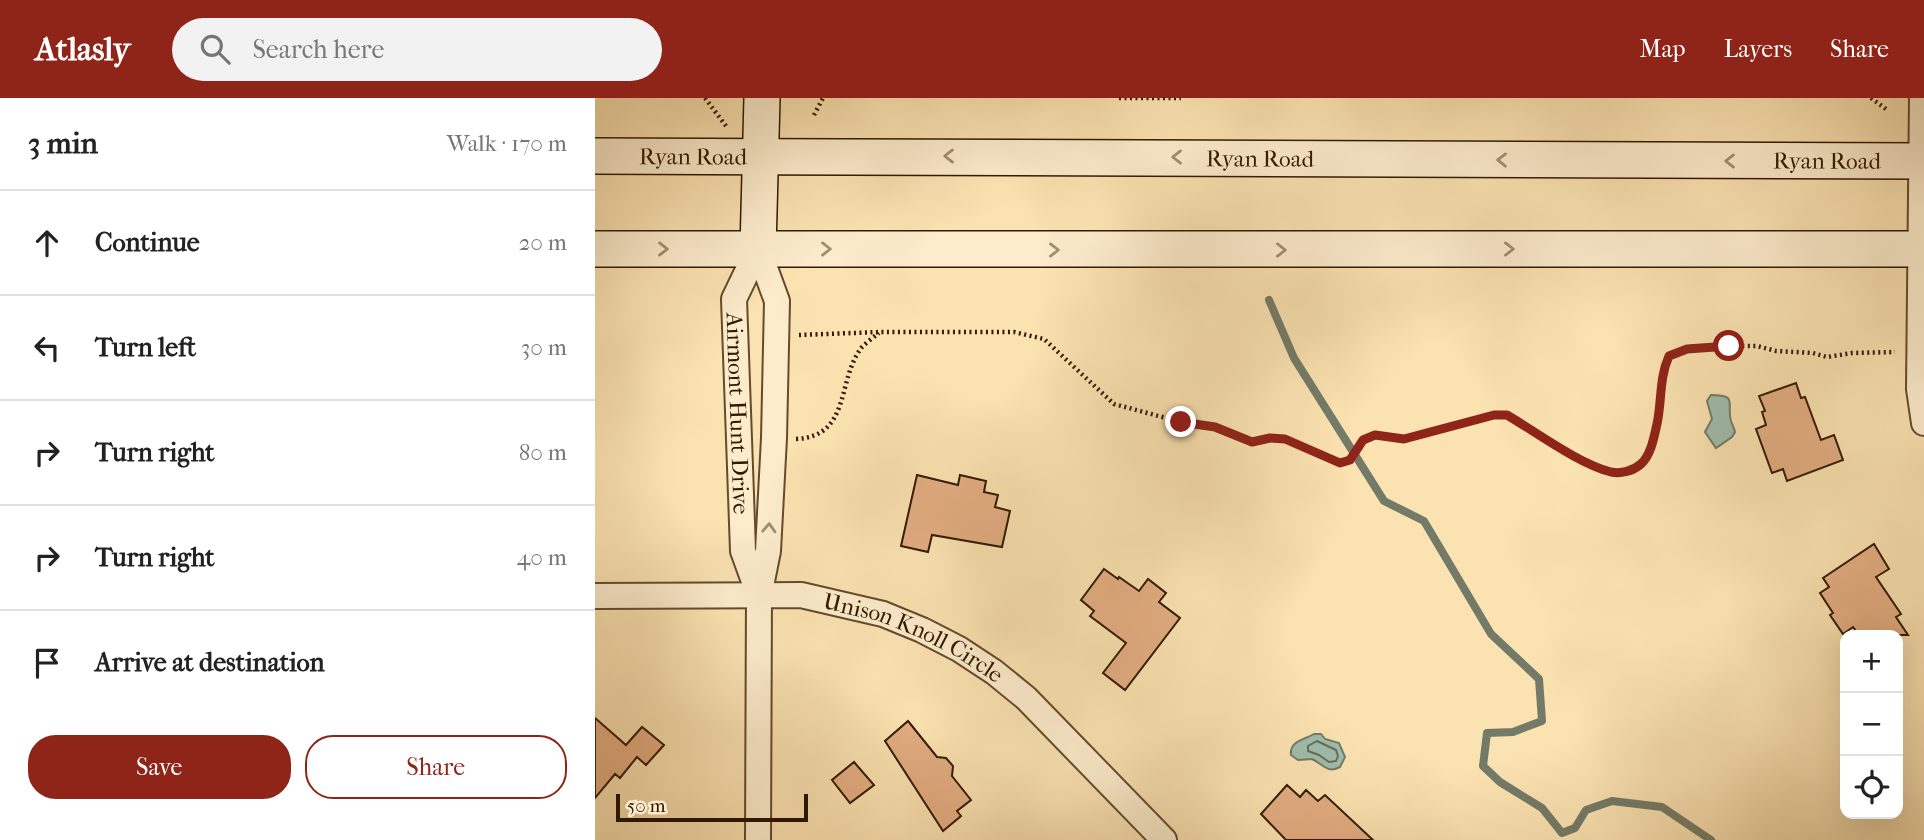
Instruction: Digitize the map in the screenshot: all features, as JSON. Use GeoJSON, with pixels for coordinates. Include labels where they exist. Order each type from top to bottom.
{"type":"FeatureCollection","features":[{"type":"Feature","properties":{"kind":"main road"},"geometry":{"type":"LineString","coordinates":[[758,249],[762,98]]}},
{"type":"Feature","properties":{"kind":"main road","name":"Ryan Road"},"geometry":{"type":"LineString","coordinates":[[595,156],[1922,161]]}},
{"type":"Feature","properties":{"kind":"main road"},"geometry":{"type":"LineString","coordinates":[[595,249],[1922,249]]}},
{"type":"Feature","properties":{"kind":"street"},"geometry":{"type":"LineString","coordinates":[[1922,98],[1919,389],[1924,423]]}},
{"type":"Feature","properties":{"kind":"street","name":"Airmont Hunt Drive"},"geometry":{"type":"LineString","coordinates":[[758,249],[734,299],[743,551],[759,596]]}},
{"type":"Feature","properties":{"kind":"street","name":"Airmont Hunt Drive"},"geometry":{"type":"LineString","coordinates":[[758,249],[778,301],[768,538],[759,596],[758,840]]}},
{"type":"Feature","properties":{"kind":"street","name":"Unison Knoll Circle"},"geometry":{"type":"LineString","coordinates":[[595,596],[801,595],[883,614],[912,626],[959,649],[1026,698],[1164,840]]}},
{"type":"Feature","properties":{"kind":"path"},"geometry":{"type":"LineString","coordinates":[[705,98],[726,126]]}},
{"type":"Feature","properties":{"kind":"path"},"geometry":{"type":"LineString","coordinates":[[814,115],[824,98]]}},
{"type":"Feature","properties":{"kind":"path"},"geometry":{"type":"LineString","coordinates":[[1119,98],[1181,98]]}},
{"type":"Feature","properties":{"kind":"path"},"geometry":{"type":"LineString","coordinates":[[1871,98],[1886,109]]}},
{"type":"Feature","properties":{"kind":"path"},"geometry":{"type":"LineString","coordinates":[[792,439],[817,435],[827,430],[836,416],[862,348],[880,332]]}},
{"type":"Feature","properties":{"kind":"path"},"geometry":{"type":"LineString","coordinates":[[795,335],[1014,332],[1044,339],[1114,404],[1181,422],[1215,427],[1252,442],[1270,438],[1285,439],[1340,463],[1350,460],[1363,440],[1375,435],[1404,439],[1494,415],[1507,415],[1584,460],[1611,472],[1625,473],[1642,464],[1651,447],[1658,422],[1663,368],[1669,356],[1687,349],[1729,346],[1757,346],[1827,357],[1851,353],[1919,351]]}},
{"type":"Feature","properties":{"kind":"water"},"geometry":{"type":"Polygon","coordinates":[[[1711,395],[1720,395],[1730,401],[1730,415],[1735,432],[1716,448],[1705,432],[1712,419],[1707,401],[1711,395]]]}},
{"type":"Feature","properties":{"kind":"water"},"geometry":{"type":"Polygon","coordinates":[[[1314,734],[1321,734],[1325,739],[1339,743],[1345,757],[1340,767],[1328,769],[1312,759],[1298,760],[1291,755],[1295,744],[1314,734]]]}},
{"type":"Feature","properties":{"kind":"building"},"geometry":{"type":"Polygon","coordinates":[[[1796,383],[1801,398],[1805,397],[1821,440],[1834,435],[1843,460],[1787,481],[1783,469],[1772,473],[1756,429],[1766,425],[1762,412],[1765,411],[1759,396],[1796,383]]]}},
{"type":"Feature","properties":{"kind":"building"},"geometry":{"type":"Polygon","coordinates":[[[917,475],[958,485],[960,475],[986,481],[984,492],[998,495],[995,507],[1010,511],[1002,547],[932,535],[928,552],[901,546],[917,475]]]}},
{"type":"Feature","properties":{"kind":"building"},"geometry":{"type":"Polygon","coordinates":[[[1874,544],[1889,569],[1876,577],[1901,614],[1896,617],[1908,635],[1903,635],[1903,630],[1855,630],[1853,627],[1840,630],[1820,593],[1829,587],[1823,578],[1874,544]]]}},
{"type":"Feature","properties":{"kind":"building"},"geometry":{"type":"Polygon","coordinates":[[[1104,569],[1139,591],[1148,579],[1166,593],[1159,602],[1180,618],[1125,690],[1103,673],[1126,643],[1090,616],[1094,611],[1081,600],[1104,569]]]}},
{"type":"Feature","properties":{"kind":"building"},"geometry":{"type":"Polygon","coordinates":[[[595,718],[626,745],[642,727],[664,745],[646,765],[637,757],[620,778],[615,774],[595,798],[595,718]]]}},
{"type":"Feature","properties":{"kind":"building"},"geometry":{"type":"Polygon","coordinates":[[[908,721],[937,757],[946,758],[953,766],[952,776],[971,800],[957,811],[961,816],[943,831],[885,741],[908,721]]]}},
{"type":"Feature","properties":{"kind":"building"},"geometry":{"type":"Polygon","coordinates":[[[854,762],[874,785],[850,803],[832,780],[854,762]]]}},
{"type":"Feature","properties":{"kind":"building"},"geometry":{"type":"Polygon","coordinates":[[[1287,785],[1300,797],[1306,790],[1318,801],[1325,795],[1373,840],[1286,840],[1261,814],[1287,785]]]}},
{"type":"Feature","properties":{"kind":"waterway"},"geometry":{"type":"LineString","coordinates":[[1269,300],[1294,358],[1384,501],[1424,521],[1491,634],[1539,679],[1542,721],[1513,732],[1487,733],[1483,766],[1500,782],[1542,808],[1562,833],[1575,828],[1586,810],[1612,801],[1662,807],[1711,840]]}},
{"type":"Feature","properties":{"kind":"route"},"geometry":{"type":"LineString","coordinates":[[1181,422],[1215,427],[1252,442],[1270,438],[1285,439],[1340,463],[1350,460],[1363,440],[1375,435],[1404,439],[1494,415],[1507,415],[1584,460],[1611,472],[1625,473],[1642,464],[1651,447],[1658,422],[1663,368],[1669,356],[1687,349],[1729,346]]}}]}
